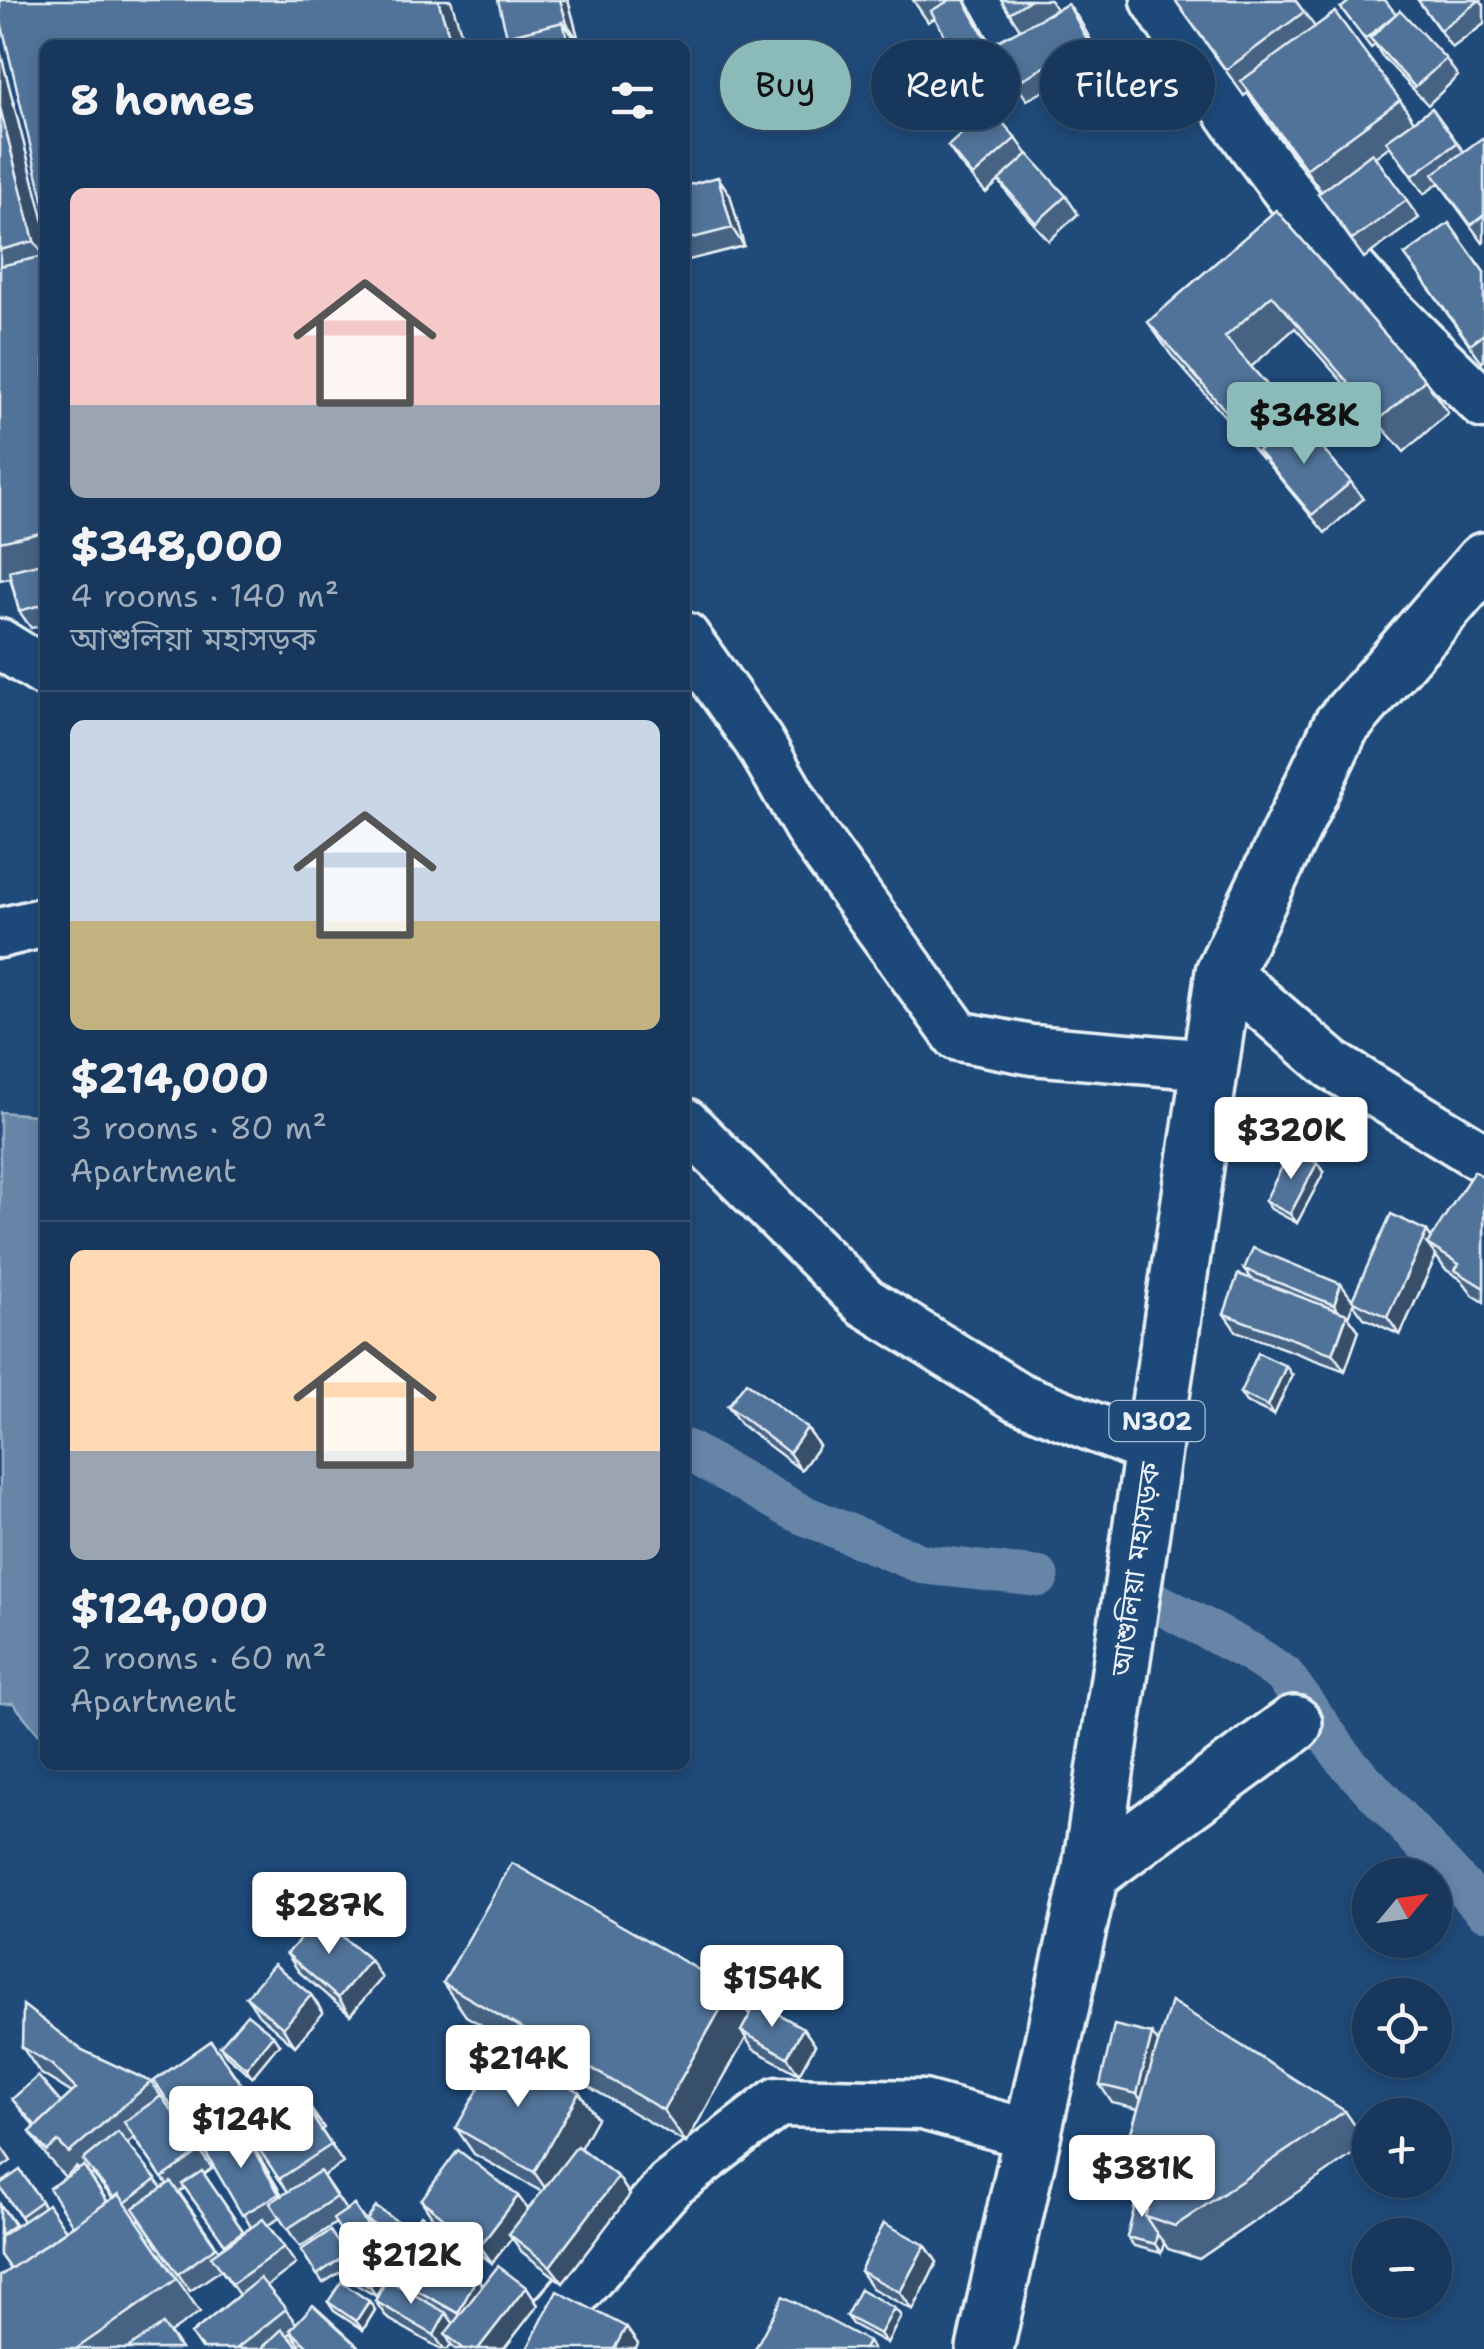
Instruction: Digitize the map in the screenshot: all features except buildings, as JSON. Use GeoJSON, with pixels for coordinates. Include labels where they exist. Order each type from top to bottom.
{"type":"FeatureCollection","features":[{"type":"Feature","properties":{"kind":"highway","name":"আশুলিয়া মহাসড়ক"},"geometry":{"type":"LineString","coordinates":[[985,2349],[1090,1874],[1224,972],[1341,726],[1484,561]]}},
{"type":"Feature","properties":{"kind":"highway"},"geometry":{"type":"LineString","coordinates":[[1090,1874],[1294,1724]]}},
{"type":"Feature","properties":{"kind":"street"},"geometry":{"type":"LineString","coordinates":[[1156,0],[1198,68],[1281,182],[1370,290],[1484,404]]}},
{"type":"Feature","properties":{"kind":"street"},"geometry":{"type":"LineString","coordinates":[[0,644],[40,669]]}},
{"type":"Feature","properties":{"kind":"street"},"geometry":{"type":"LineString","coordinates":[[690,644],[759,742],[813,836],[958,1036],[1032,1050],[1210,1065]]}},
{"type":"Feature","properties":{"kind":"street"},"geometry":{"type":"LineString","coordinates":[[0,933],[40,923]]}},
{"type":"Feature","properties":{"kind":"street"},"geometry":{"type":"LineString","coordinates":[[1224,972],[1332,1066],[1484,1158]]}},
{"type":"Feature","properties":{"kind":"street"},"geometry":{"type":"LineString","coordinates":[[690,1128],[864,1302],[1018,1397],[1152,1451]]}},
{"type":"Feature","properties":{"kind":"street"},"geometry":{"type":"LineString","coordinates":[[526,2349],[670,2185],[778,2102],[923,2105],[1032,2135]]}},
{"type":"Feature","properties":{"kind":"water"},"geometry":{"type":"Polygon","coordinates":[[[0,1112],[40,1116],[40,1736],[13,1703],[0,1703],[0,1112]]]}},
{"type":"Feature","properties":{"kind":"waterway"},"geometry":{"type":"LineString","coordinates":[[690,1452],[799,1513],[922,1564],[1039,1577]]}},
{"type":"Feature","properties":{"kind":"waterway"},"geometry":{"type":"LineString","coordinates":[[1154,1601],[1284,1675],[1345,1760],[1484,1910]]}}]}
